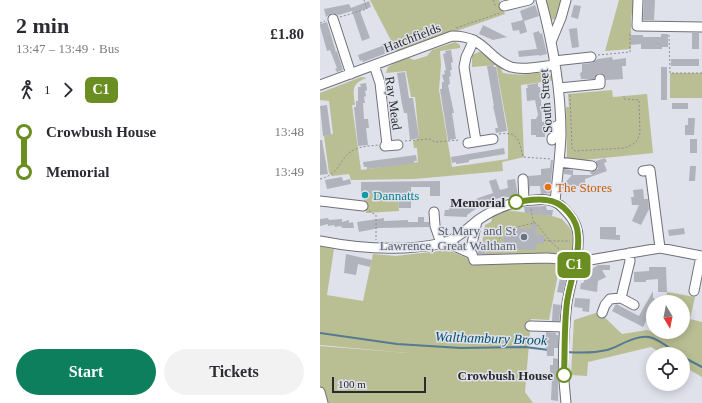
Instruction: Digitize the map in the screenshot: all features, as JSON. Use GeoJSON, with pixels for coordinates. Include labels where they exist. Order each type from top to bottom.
{"type":"FeatureCollection","features":[{"type":"Feature","properties":{"kind":"street"},"geometry":{"type":"LineString","coordinates":[[501,10],[529,0]]}},
{"type":"Feature","properties":{"kind":"street","name":"South Street"},"geometry":{"type":"LineString","coordinates":[[541,0],[555,63],[560,114],[556,137],[559,161],[556,202]]}},
{"type":"Feature","properties":{"kind":"street"},"geometry":{"type":"LineString","coordinates":[[551,42],[561,18],[566,0]]}},
{"type":"Feature","properties":{"kind":"street"},"geometry":{"type":"LineString","coordinates":[[638,0],[637,26],[702,27]]}},
{"type":"Feature","properties":{"kind":"street"},"geometry":{"type":"LineString","coordinates":[[333,19],[351,74]]}},
{"type":"Feature","properties":{"kind":"street","name":"Hatchfields"},"geometry":{"type":"LineString","coordinates":[[320,85],[452,36],[466,36],[482,44],[503,63],[513,67],[523,68],[591,57]]}},
{"type":"Feature","properties":{"kind":"street"},"geometry":{"type":"LineString","coordinates":[[474,40],[466,57],[464,67],[469,141],[494,137]]}},
{"type":"Feature","properties":{"kind":"street","name":"Ray Mead"},"geometry":{"type":"LineString","coordinates":[[374,65],[380,83],[386,145],[399,143]]}},
{"type":"Feature","properties":{"kind":"street"},"geometry":{"type":"LineString","coordinates":[[558,88],[600,84],[600,79]]}},
{"type":"Feature","properties":{"kind":"street"},"geometry":{"type":"LineString","coordinates":[[559,161],[592,166]]}},
{"type":"Feature","properties":{"kind":"street"},"geometry":{"type":"LineString","coordinates":[[643,170],[650,170],[660,248]]}},
{"type":"Feature","properties":{"kind":"street"},"geometry":{"type":"LineString","coordinates":[[523,178],[527,201]]}},
{"type":"Feature","properties":{"kind":"street"},"geometry":{"type":"LineString","coordinates":[[320,241],[376,248],[403,249],[443,243],[500,207],[527,201],[547,200],[556,202],[568,212],[574,222],[578,235],[567,304],[565,327],[564,387],[566,403]]}},
{"type":"Feature","properties":{"kind":"street"},"geometry":{"type":"LineString","coordinates":[[320,201],[362,206]]}},
{"type":"Feature","properties":{"kind":"street"},"geometry":{"type":"LineString","coordinates":[[434,212],[435,226],[443,243],[472,254],[474,260],[547,258],[584,261],[629,253],[639,253],[660,248],[702,256],[694,291]]}},
{"type":"Feature","properties":{"kind":"street"},"geometry":{"type":"LineString","coordinates":[[470,253],[477,221]]}},
{"type":"Feature","properties":{"kind":"street"},"geometry":{"type":"LineString","coordinates":[[622,298],[630,260],[629,253]]}},
{"type":"Feature","properties":{"kind":"street"},"geometry":{"type":"LineString","coordinates":[[602,313],[607,301],[610,299],[622,298],[634,305]]}},
{"type":"Feature","properties":{"kind":"street"},"geometry":{"type":"LineString","coordinates":[[530,326],[565,327]]}},
{"type":"Feature","properties":{"kind":"street"},"geometry":{"type":"LineString","coordinates":[[320,392],[323,403]]}},
{"type":"Feature","properties":{"kind":"path"},"geometry":{"type":"LineString","coordinates":[[320,23],[368,9],[364,0]]}},
{"type":"Feature","properties":{"kind":"path"},"geometry":{"type":"LineString","coordinates":[[493,0],[501,10]]}},
{"type":"Feature","properties":{"kind":"path"},"geometry":{"type":"LineString","coordinates":[[604,54],[630,52],[630,34],[637,26]]}},
{"type":"Feature","properties":{"kind":"path"},"geometry":{"type":"LineString","coordinates":[[669,26],[670,73],[702,73]]}},
{"type":"Feature","properties":{"kind":"path"},"geometry":{"type":"LineString","coordinates":[[569,87],[572,148],[575,151],[628,147],[637,141],[640,133],[639,100],[624,99],[624,96]]}},
{"type":"Feature","properties":{"kind":"path"},"geometry":{"type":"LineString","coordinates":[[494,137],[507,133],[513,134],[519,141],[522,157],[559,161]]}},
{"type":"Feature","properties":{"kind":"path"},"geometry":{"type":"LineString","coordinates":[[399,143],[429,139],[435,142],[469,141]]}},
{"type":"Feature","properties":{"kind":"path"},"geometry":{"type":"LineString","coordinates":[[320,179],[329,177],[338,168],[348,153],[355,149],[386,145]]}},
{"type":"Feature","properties":{"kind":"path"},"geometry":{"type":"LineString","coordinates":[[527,201],[534,224]]}},
{"type":"Feature","properties":{"kind":"path"},"geometry":{"type":"LineString","coordinates":[[362,206],[376,215],[376,248]]}},
{"type":"Feature","properties":{"kind":"path"},"geometry":{"type":"LineString","coordinates":[[487,260],[502,235],[516,227],[536,223],[550,241],[562,252]]}},
{"type":"Feature","properties":{"kind":"path"},"geometry":{"type":"LineString","coordinates":[[544,240],[578,241]]}},
{"type":"Feature","properties":{"kind":"green space"},"geometry":{"type":"Polygon","coordinates":[[[370,0],[499,0],[505,14],[397,52],[370,0]]]}},
{"type":"Feature","properties":{"kind":"green space"},"geometry":{"type":"Polygon","coordinates":[[[542,0],[561,0],[556,18],[552,20],[547,18],[542,0]]]}},
{"type":"Feature","properties":{"kind":"green space"},"geometry":{"type":"Polygon","coordinates":[[[619,0],[634,0],[631,18],[631,49],[605,51],[619,0]]]}},
{"type":"Feature","properties":{"kind":"green space"},"geometry":{"type":"Polygon","coordinates":[[[455,42],[460,45],[460,48],[440,51],[441,65],[439,90],[452,167],[508,159],[508,131],[496,65],[472,67],[472,55],[481,51],[499,66],[503,73],[519,75],[546,72],[549,76],[555,74],[556,80],[521,85],[524,157],[502,162],[503,171],[414,179],[351,180],[349,174],[332,176],[329,173],[324,136],[333,134],[329,101],[320,100],[320,93],[361,77],[367,78],[358,82],[354,88],[355,105],[352,105],[361,170],[418,162],[417,148],[414,148],[413,141],[419,138],[415,97],[411,97],[406,71],[386,73],[388,67],[396,62],[409,58],[414,60],[427,56],[432,50],[455,42]]]}},
{"type":"Feature","properties":{"kind":"green space"},"geometry":{"type":"Polygon","coordinates":[[[670,73],[702,73],[702,98],[670,98],[670,73]]]}},
{"type":"Feature","properties":{"kind":"green space"},"geometry":{"type":"Polygon","coordinates":[[[612,90],[613,97],[647,94],[653,153],[574,161],[567,159],[566,107],[569,107],[568,94],[612,90]]]}},
{"type":"Feature","properties":{"kind":"green space"},"geometry":{"type":"Polygon","coordinates":[[[375,188],[404,193],[398,195],[399,211],[366,213],[363,195],[375,194],[375,188]]]}},
{"type":"Feature","properties":{"kind":"green space"},"geometry":{"type":"Polygon","coordinates":[[[506,210],[552,216],[562,219],[570,228],[573,237],[574,266],[560,264],[549,320],[531,319],[525,392],[533,403],[320,403],[320,346],[408,353],[320,345],[320,246],[334,249],[327,295],[363,301],[373,254],[396,256],[448,250],[467,258],[485,260],[486,244],[482,244],[485,225],[491,222],[493,215],[506,210]]]}},
{"type":"Feature","properties":{"kind":"green space"},"geometry":{"type":"Polygon","coordinates":[[[667,292],[684,295],[666,295],[667,292]]]}},
{"type":"Feature","properties":{"kind":"green space"},"geometry":{"type":"Polygon","coordinates":[[[690,296],[695,297],[690,319],[690,296]]]}},
{"type":"Feature","properties":{"kind":"green space"},"geometry":{"type":"Polygon","coordinates":[[[599,312],[622,334],[646,330],[646,339],[690,339],[690,319],[702,322],[702,377],[690,370],[690,347],[646,347],[588,362],[587,376],[571,375],[574,320],[599,312]]]}},
{"type":"Feature","properties":{"kind":"building"},"geometry":{"type":"Polygon","coordinates":[[[644,0],[655,0],[654,20],[643,20],[644,0]]]}},
{"type":"Feature","properties":{"kind":"building"},"geometry":{"type":"Polygon","coordinates":[[[369,1],[371,7],[360,11],[370,38],[362,41],[352,11],[339,15],[332,13],[326,17],[324,9],[349,4],[351,8],[369,1]]]}},
{"type":"Feature","properties":{"kind":"building"},"geometry":{"type":"Polygon","coordinates":[[[535,5],[539,16],[524,21],[527,32],[520,34],[519,30],[513,31],[511,23],[523,20],[520,11],[535,5]]]}},
{"type":"Feature","properties":{"kind":"building"},"geometry":{"type":"Polygon","coordinates":[[[574,5],[581,6],[578,19],[571,17],[574,5]]]}},
{"type":"Feature","properties":{"kind":"building"},"geometry":{"type":"Polygon","coordinates":[[[327,22],[343,70],[337,72],[335,69],[337,68],[330,50],[327,51],[320,26],[320,24],[327,22]]]}},
{"type":"Feature","properties":{"kind":"building"},"geometry":{"type":"Polygon","coordinates":[[[483,25],[507,37],[493,40],[479,34],[483,25]]]}},
{"type":"Feature","properties":{"kind":"building"},"geometry":{"type":"Polygon","coordinates":[[[577,28],[579,47],[572,48],[569,29],[577,28]]]}},
{"type":"Feature","properties":{"kind":"building"},"geometry":{"type":"Polygon","coordinates":[[[539,31],[540,34],[542,33],[547,54],[519,57],[518,51],[537,49],[533,33],[539,31]]]}},
{"type":"Feature","properties":{"kind":"building"},"geometry":{"type":"Polygon","coordinates":[[[692,33],[699,33],[699,49],[692,49],[692,33]]]}},
{"type":"Feature","properties":{"kind":"building"},"geometry":{"type":"Polygon","coordinates":[[[661,34],[668,34],[668,47],[662,47],[662,49],[641,49],[641,44],[631,45],[631,35],[661,37],[661,34]]]}},
{"type":"Feature","properties":{"kind":"building"},"geometry":{"type":"Polygon","coordinates":[[[388,42],[392,51],[363,62],[362,60],[360,61],[358,55],[382,46],[381,44],[388,42]]]}},
{"type":"Feature","properties":{"kind":"building"},"geometry":{"type":"Polygon","coordinates":[[[451,50],[453,62],[451,63],[452,70],[450,70],[451,76],[449,77],[450,84],[448,85],[454,113],[452,113],[456,139],[448,140],[440,89],[442,89],[442,82],[444,82],[442,75],[445,74],[444,71],[446,70],[443,54],[446,53],[445,51],[451,50]]]}},
{"type":"Feature","properties":{"kind":"building"},"geometry":{"type":"Polygon","coordinates":[[[612,57],[613,60],[626,58],[626,66],[622,66],[623,79],[606,80],[605,76],[600,73],[597,74],[594,79],[581,79],[580,73],[582,72],[582,64],[592,63],[598,59],[612,57]]]}},
{"type":"Feature","properties":{"kind":"building"},"geometry":{"type":"Polygon","coordinates":[[[671,59],[699,59],[699,66],[671,66],[671,59]]]}},
{"type":"Feature","properties":{"kind":"building"},"geometry":{"type":"Polygon","coordinates":[[[493,65],[496,67],[507,131],[496,133],[495,128],[498,128],[487,66],[493,65]]]}},
{"type":"Feature","properties":{"kind":"building"},"geometry":{"type":"Polygon","coordinates":[[[661,67],[667,67],[667,100],[661,100],[661,67]]]}},
{"type":"Feature","properties":{"kind":"building"},"geometry":{"type":"Polygon","coordinates":[[[405,72],[409,98],[413,98],[419,138],[410,140],[407,113],[404,113],[397,73],[405,72]]]}},
{"type":"Feature","properties":{"kind":"building"},"geometry":{"type":"Polygon","coordinates":[[[366,83],[367,90],[365,91],[366,96],[364,97],[365,103],[363,103],[364,119],[368,119],[369,128],[366,128],[368,145],[358,146],[354,107],[356,107],[356,101],[358,101],[358,87],[361,87],[360,84],[366,83]]]}},
{"type":"Feature","properties":{"kind":"building"},"geometry":{"type":"Polygon","coordinates":[[[538,83],[542,99],[542,122],[552,121],[550,132],[545,134],[545,137],[536,137],[536,135],[531,135],[531,119],[536,119],[538,115],[535,100],[527,101],[526,88],[528,88],[527,85],[538,83]]]}},
{"type":"Feature","properties":{"kind":"building"},"geometry":{"type":"Polygon","coordinates":[[[672,103],[688,103],[688,109],[672,109],[672,103]]]}},
{"type":"Feature","properties":{"kind":"building"},"geometry":{"type":"Polygon","coordinates":[[[327,105],[331,135],[323,136],[320,106],[327,105]]]}},
{"type":"Feature","properties":{"kind":"building"},"geometry":{"type":"Polygon","coordinates":[[[688,118],[695,118],[694,135],[685,135],[685,125],[688,125],[688,118]]]}},
{"type":"Feature","properties":{"kind":"building"},"geometry":{"type":"Polygon","coordinates":[[[690,139],[697,139],[697,153],[690,153],[690,139]]]}},
{"type":"Feature","properties":{"kind":"building"},"geometry":{"type":"Polygon","coordinates":[[[320,140],[322,140],[328,174],[320,175],[320,140]]]}},
{"type":"Feature","properties":{"kind":"building"},"geometry":{"type":"Polygon","coordinates":[[[504,148],[505,154],[469,160],[469,162],[464,163],[452,163],[451,157],[504,148]]]}},
{"type":"Feature","properties":{"kind":"building"},"geometry":{"type":"Polygon","coordinates":[[[416,155],[417,161],[414,161],[414,163],[401,165],[367,169],[367,167],[364,167],[363,162],[416,155]]]}},
{"type":"Feature","properties":{"kind":"building"},"geometry":{"type":"Polygon","coordinates":[[[605,158],[607,162],[604,163],[607,171],[585,179],[585,186],[577,186],[570,192],[567,188],[565,190],[562,188],[572,175],[564,174],[564,169],[573,170],[573,175],[592,175],[590,172],[598,169],[596,161],[605,158]]]}},
{"type":"Feature","properties":{"kind":"building"},"geometry":{"type":"Polygon","coordinates":[[[551,160],[553,160],[550,193],[541,194],[540,186],[530,186],[530,194],[528,176],[541,175],[541,169],[550,168],[551,160]]]}},
{"type":"Feature","properties":{"kind":"building"},"geometry":{"type":"Polygon","coordinates":[[[690,166],[696,166],[695,181],[689,181],[690,166]]]}},
{"type":"Feature","properties":{"kind":"building"},"geometry":{"type":"Polygon","coordinates":[[[342,177],[343,181],[350,179],[351,184],[327,189],[325,180],[342,177]]]}},
{"type":"Feature","properties":{"kind":"building"},"geometry":{"type":"Polygon","coordinates":[[[496,179],[500,190],[508,188],[507,180],[515,179],[518,196],[499,198],[481,205],[467,215],[467,217],[444,216],[445,210],[449,210],[449,207],[455,207],[455,203],[464,203],[464,209],[478,198],[493,193],[489,181],[496,179]]]}},
{"type":"Feature","properties":{"kind":"building","name":"Dannatts"},"geometry":{"type":"Polygon","coordinates":[[[440,181],[440,196],[430,196],[430,187],[411,187],[411,208],[399,208],[398,193],[361,195],[361,182],[440,181]]]}},
{"type":"Feature","properties":{"kind":"building"},"geometry":{"type":"Polygon","coordinates":[[[643,189],[644,199],[648,199],[649,209],[641,225],[632,221],[639,205],[632,205],[631,197],[634,197],[633,190],[643,189]]]}},
{"type":"Feature","properties":{"kind":"building"},"geometry":{"type":"Polygon","coordinates":[[[546,206],[547,210],[553,210],[552,216],[525,213],[524,207],[546,206]]]}},
{"type":"Feature","properties":{"kind":"building"},"geometry":{"type":"Polygon","coordinates":[[[418,217],[424,217],[424,222],[429,222],[429,227],[379,228],[359,232],[357,222],[384,218],[384,221],[408,220],[408,222],[418,222],[418,217]]]}},
{"type":"Feature","properties":{"kind":"building"},"geometry":{"type":"Polygon","coordinates":[[[328,218],[329,220],[342,219],[342,222],[349,220],[349,223],[353,222],[354,228],[342,228],[341,226],[335,227],[334,225],[328,226],[328,224],[320,226],[320,219],[328,218]]]}},
{"type":"Feature","properties":{"kind":"building","name":"St Mary and St Lawrence, Great Waltham"},"geometry":{"type":"Polygon","coordinates":[[[531,224],[537,225],[536,235],[544,235],[544,244],[537,243],[536,250],[506,249],[506,244],[503,244],[504,233],[513,233],[514,228],[531,229],[531,224]]]}},
{"type":"Feature","properties":{"kind":"building"},"geometry":{"type":"Polygon","coordinates":[[[600,227],[616,227],[616,235],[620,235],[620,240],[600,239],[600,227]]]}},
{"type":"Feature","properties":{"kind":"building"},"geometry":{"type":"Polygon","coordinates":[[[684,228],[685,234],[669,236],[668,230],[684,228]]]}},
{"type":"Feature","properties":{"kind":"building"},"geometry":{"type":"Polygon","coordinates":[[[478,244],[486,244],[485,254],[478,254],[478,244]]]}},
{"type":"Feature","properties":{"kind":"building"},"geometry":{"type":"Polygon","coordinates":[[[346,254],[372,260],[370,267],[358,264],[356,275],[344,273],[346,254]]]}},
{"type":"Feature","properties":{"kind":"building"},"geometry":{"type":"Polygon","coordinates":[[[563,265],[569,266],[563,293],[557,292],[563,265]]]}},
{"type":"Feature","properties":{"kind":"building"},"geometry":{"type":"Polygon","coordinates":[[[598,265],[610,265],[610,270],[602,270],[606,277],[598,281],[597,292],[580,289],[581,283],[583,283],[589,271],[598,265]]]}},
{"type":"Feature","properties":{"kind":"building"},"geometry":{"type":"Polygon","coordinates":[[[649,267],[666,267],[667,292],[658,292],[658,279],[646,280],[646,282],[634,282],[634,272],[649,271],[649,267]]]}},
{"type":"Feature","properties":{"kind":"building"},"geometry":{"type":"Polygon","coordinates":[[[575,298],[590,299],[589,312],[582,311],[583,308],[574,307],[575,298]]]}},
{"type":"Feature","properties":{"kind":"building"},"geometry":{"type":"Polygon","coordinates":[[[553,304],[561,305],[559,321],[552,321],[553,304]]]}},
{"type":"Feature","properties":{"kind":"building"},"geometry":{"type":"Polygon","coordinates":[[[616,304],[639,316],[646,304],[646,321],[643,327],[612,311],[616,304]]]}},
{"type":"Feature","properties":{"kind":"building"},"geometry":{"type":"Polygon","coordinates":[[[546,332],[556,333],[556,335],[558,335],[558,348],[554,348],[554,356],[547,356],[546,332]]]}},
{"type":"Feature","properties":{"kind":"building"},"geometry":{"type":"Polygon","coordinates":[[[553,358],[558,359],[558,401],[551,400],[552,379],[550,374],[550,365],[553,365],[553,358]]]}},
{"type":"Feature","properties":{"kind":"waterway","name":"Walthambury Brook"},"geometry":{"type":"LineString","coordinates":[[320,333],[397,344],[461,348],[525,347],[549,350]]}},
{"type":"Feature","properties":{"kind":"waterway","name":"Walthambury Brook"},"geometry":{"type":"LineString","coordinates":[[567,352],[602,351],[633,339],[644,337],[649,337],[668,347]]}},
{"type":"Feature","properties":{"kind":"waterway","name":"Walthambury Brook"},"geometry":{"type":"LineString","coordinates":[[690,361],[702,367]]}},
{"type":"Feature","properties":{"kind":"bus line","name":"C1"},"geometry":{"type":"LineString","coordinates":[[516,202],[547,200],[556,202],[568,212],[577,228],[578,241],[567,304],[564,375]]}},
{"type":"Feature","properties":{"kind":"place","name":"The Stores"},"geometry":{"type":"Point","coordinates":[548,187]}},
{"type":"Feature","properties":{"kind":"place","name":"Dannatts"},"geometry":{"type":"Point","coordinates":[365,195]}},
{"type":"Feature","properties":{"kind":"place","name":"Memorial"},"geometry":{"type":"Point","coordinates":[516,202]}},
{"type":"Feature","properties":{"kind":"place","name":"St Mary and St Lawrence, Great Waltham"},"geometry":{"type":"Point","coordinates":[524,237]}},
{"type":"Feature","properties":{"kind":"place","name":"Crowbush House"},"geometry":{"type":"Point","coordinates":[564,375]}}]}
